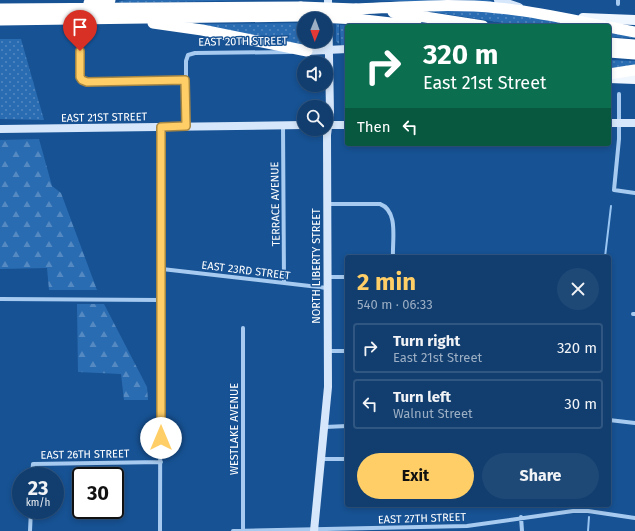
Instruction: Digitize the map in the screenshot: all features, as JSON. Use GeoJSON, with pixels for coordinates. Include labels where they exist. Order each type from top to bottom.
{"type":"FeatureCollection","features":[{"type":"Feature","properties":{"kind":"highway"},"geometry":{"type":"LineString","coordinates":[[55,14],[110,0]]}},
{"type":"Feature","properties":{"kind":"highway"},"geometry":{"type":"LineString","coordinates":[[356,14],[413,6],[482,7],[543,13],[594,24]]}},
{"type":"Feature","properties":{"kind":"highway"},"geometry":{"type":"LineString","coordinates":[[0,9],[170,25],[307,51]]}},
{"type":"Feature","properties":{"kind":"highway"},"geometry":{"type":"LineString","coordinates":[[0,20],[55,14],[301,11],[356,14],[408,14],[470,24]]}},
{"type":"Feature","properties":{"kind":"highway"},"geometry":{"type":"LineString","coordinates":[[356,14],[407,24]]}},
{"type":"Feature","properties":{"kind":"highway"},"geometry":{"type":"LineString","coordinates":[[611,27],[635,32]]}},
{"type":"Feature","properties":{"kind":"highway"},"geometry":{"type":"LineString","coordinates":[[611,43],[635,45]]}},
{"type":"Feature","properties":{"kind":"highway"},"geometry":{"type":"LineString","coordinates":[[611,52],[635,54]]}},
{"type":"Feature","properties":{"kind":"highway"},"geometry":{"type":"LineString","coordinates":[[611,74],[635,70]]}},
{"type":"Feature","properties":{"kind":"main road"},"geometry":{"type":"LineString","coordinates":[[543,13],[594,19],[635,20]]}},
{"type":"Feature","properties":{"kind":"main road"},"geometry":{"type":"LineString","coordinates":[[611,78],[635,79]]}},
{"type":"Feature","properties":{"kind":"street","name":"NORTH LIBERTY STREET"},"geometry":{"type":"LineString","coordinates":[[328,0],[328,100]]}},
{"type":"Feature","properties":{"kind":"street"},"geometry":{"type":"LineString","coordinates":[[498,0],[543,13]]}},
{"type":"Feature","properties":{"kind":"street","name":"EAST 20TH STREET"},"geometry":{"type":"LineString","coordinates":[[185,80],[186,61],[188,55],[195,53],[345,49]]}},
{"type":"Feature","properties":{"kind":"street"},"geometry":{"type":"LineString","coordinates":[[80,51],[80,77],[82,80],[87,82],[185,80],[186,126]]}},
{"type":"Feature","properties":{"kind":"street"},"geometry":{"type":"LineString","coordinates":[[619,94],[620,123],[614,190],[635,193]]}},
{"type":"Feature","properties":{"kind":"street"},"geometry":{"type":"LineString","coordinates":[[611,123],[635,123]]}},
{"type":"Feature","properties":{"kind":"street","name":"TERRACE AVENUE"},"geometry":{"type":"LineString","coordinates":[[283,125],[284,283]]}},
{"type":"Feature","properties":{"kind":"street","name":"EAST 21ST STREET"},"geometry":{"type":"LineString","coordinates":[[0,129],[297,125]]}},
{"type":"Feature","properties":{"kind":"street"},"geometry":{"type":"LineString","coordinates":[[333,125],[345,125]]}},
{"type":"Feature","properties":{"kind":"street"},"geometry":{"type":"LineString","coordinates":[[160,531],[162,300],[161,127]]}},
{"type":"Feature","properties":{"kind":"street","name":"NORTH LIBERTY STREET"},"geometry":{"type":"LineString","coordinates":[[314,530],[325,427],[328,351],[327,136]]}},
{"type":"Feature","properties":{"kind":"street"},"geometry":{"type":"LineString","coordinates":[[327,204],[380,204],[387,208],[392,217],[393,255]]}},
{"type":"Feature","properties":{"kind":"street","name":"EAST 23RD STREET"},"geometry":{"type":"LineString","coordinates":[[162,269],[327,288]]}},
{"type":"Feature","properties":{"kind":"street"},"geometry":{"type":"LineString","coordinates":[[327,277],[345,277]]}},
{"type":"Feature","properties":{"kind":"street"},"geometry":{"type":"LineString","coordinates":[[0,299],[162,300]]}},
{"type":"Feature","properties":{"kind":"street","name":"WESTLAKE AVENUE"},"geometry":{"type":"LineString","coordinates":[[243,328],[243,531]]}},
{"type":"Feature","properties":{"kind":"street"},"geometry":{"type":"LineString","coordinates":[[328,351],[345,351]]}},
{"type":"Feature","properties":{"kind":"street"},"geometry":{"type":"LineString","coordinates":[[611,420],[635,423]]}},
{"type":"Feature","properties":{"kind":"street"},"geometry":{"type":"LineString","coordinates":[[325,427],[345,426]]}},
{"type":"Feature","properties":{"kind":"street"},"geometry":{"type":"LineString","coordinates":[[321,459],[345,459]]}},
{"type":"Feature","properties":{"kind":"street","name":"EAST 26TH STREET"},"geometry":{"type":"LineString","coordinates":[[33,467],[33,464],[161,462]]}},
{"type":"Feature","properties":{"kind":"street","name":"EAST 27TH STREET"},"geometry":{"type":"LineString","coordinates":[[233,531],[467,526],[521,517],[588,511],[635,518]]}},
{"type":"Feature","properties":{"kind":"street"},"geometry":{"type":"LineString","coordinates":[[521,517],[522,531]]}},
{"type":"Feature","properties":{"kind":"street"},"geometry":{"type":"LineString","coordinates":[[30,531],[31,519]]}},
{"type":"Feature","properties":{"kind":"green space"},"geometry":{"type":"Polygon","coordinates":[[[254,0],[120,3],[119,1],[254,0]]]}},
{"type":"Feature","properties":{"kind":"green space"},"geometry":{"type":"Polygon","coordinates":[[[371,0],[488,0],[499,4],[371,0]]]}},
{"type":"Feature","properties":{"kind":"green space"},"geometry":{"type":"Polygon","coordinates":[[[433,10],[503,11],[576,24],[510,24],[433,12],[433,10]]]}},
{"type":"Feature","properties":{"kind":"green space"},"geometry":{"type":"Polygon","coordinates":[[[297,23],[297,45],[190,24],[297,23]]]}},
{"type":"Feature","properties":{"kind":"green space"},"geometry":{"type":"Polygon","coordinates":[[[336,24],[339,24],[339,44],[336,41],[336,24]]]}},
{"type":"Feature","properties":{"kind":"green space"},"geometry":{"type":"Polygon","coordinates":[[[340,25],[345,25],[345,46],[341,45],[340,25]]]}},
{"type":"Feature","properties":{"kind":"green space"},"geometry":{"type":"Polygon","coordinates":[[[611,30],[635,35],[635,38],[611,37],[611,30]]]}},
{"type":"Feature","properties":{"kind":"green space"},"geometry":{"type":"Polygon","coordinates":[[[0,39],[21,39],[44,120],[0,119],[0,39]]]}},
{"type":"Feature","properties":{"kind":"green space"},"geometry":{"type":"Polygon","coordinates":[[[611,60],[635,61],[635,67],[611,70],[611,60]]]}},
{"type":"Feature","properties":{"kind":"green space"},"geometry":{"type":"Polygon","coordinates":[[[39,139],[52,186],[61,193],[97,290],[49,290],[47,268],[0,269],[0,140],[39,139]]]}},
{"type":"Feature","properties":{"kind":"green space"},"geometry":{"type":"Polygon","coordinates":[[[77,304],[104,304],[147,387],[148,400],[124,400],[121,374],[78,372],[77,304]]]}},
{"type":"Feature","properties":{"kind":"waterway"},"geometry":{"type":"LineString","coordinates":[[605,255],[611,206]]}},
{"type":"Feature","properties":{"kind":"waterway"},"geometry":{"type":"LineString","coordinates":[[588,531],[589,517]]}},
{"type":"Feature","properties":{"kind":"route"},"geometry":{"type":"LineString","coordinates":[[80,51],[80,77],[82,80],[87,82],[185,80],[186,126],[161,127],[161,438]]}}]}
